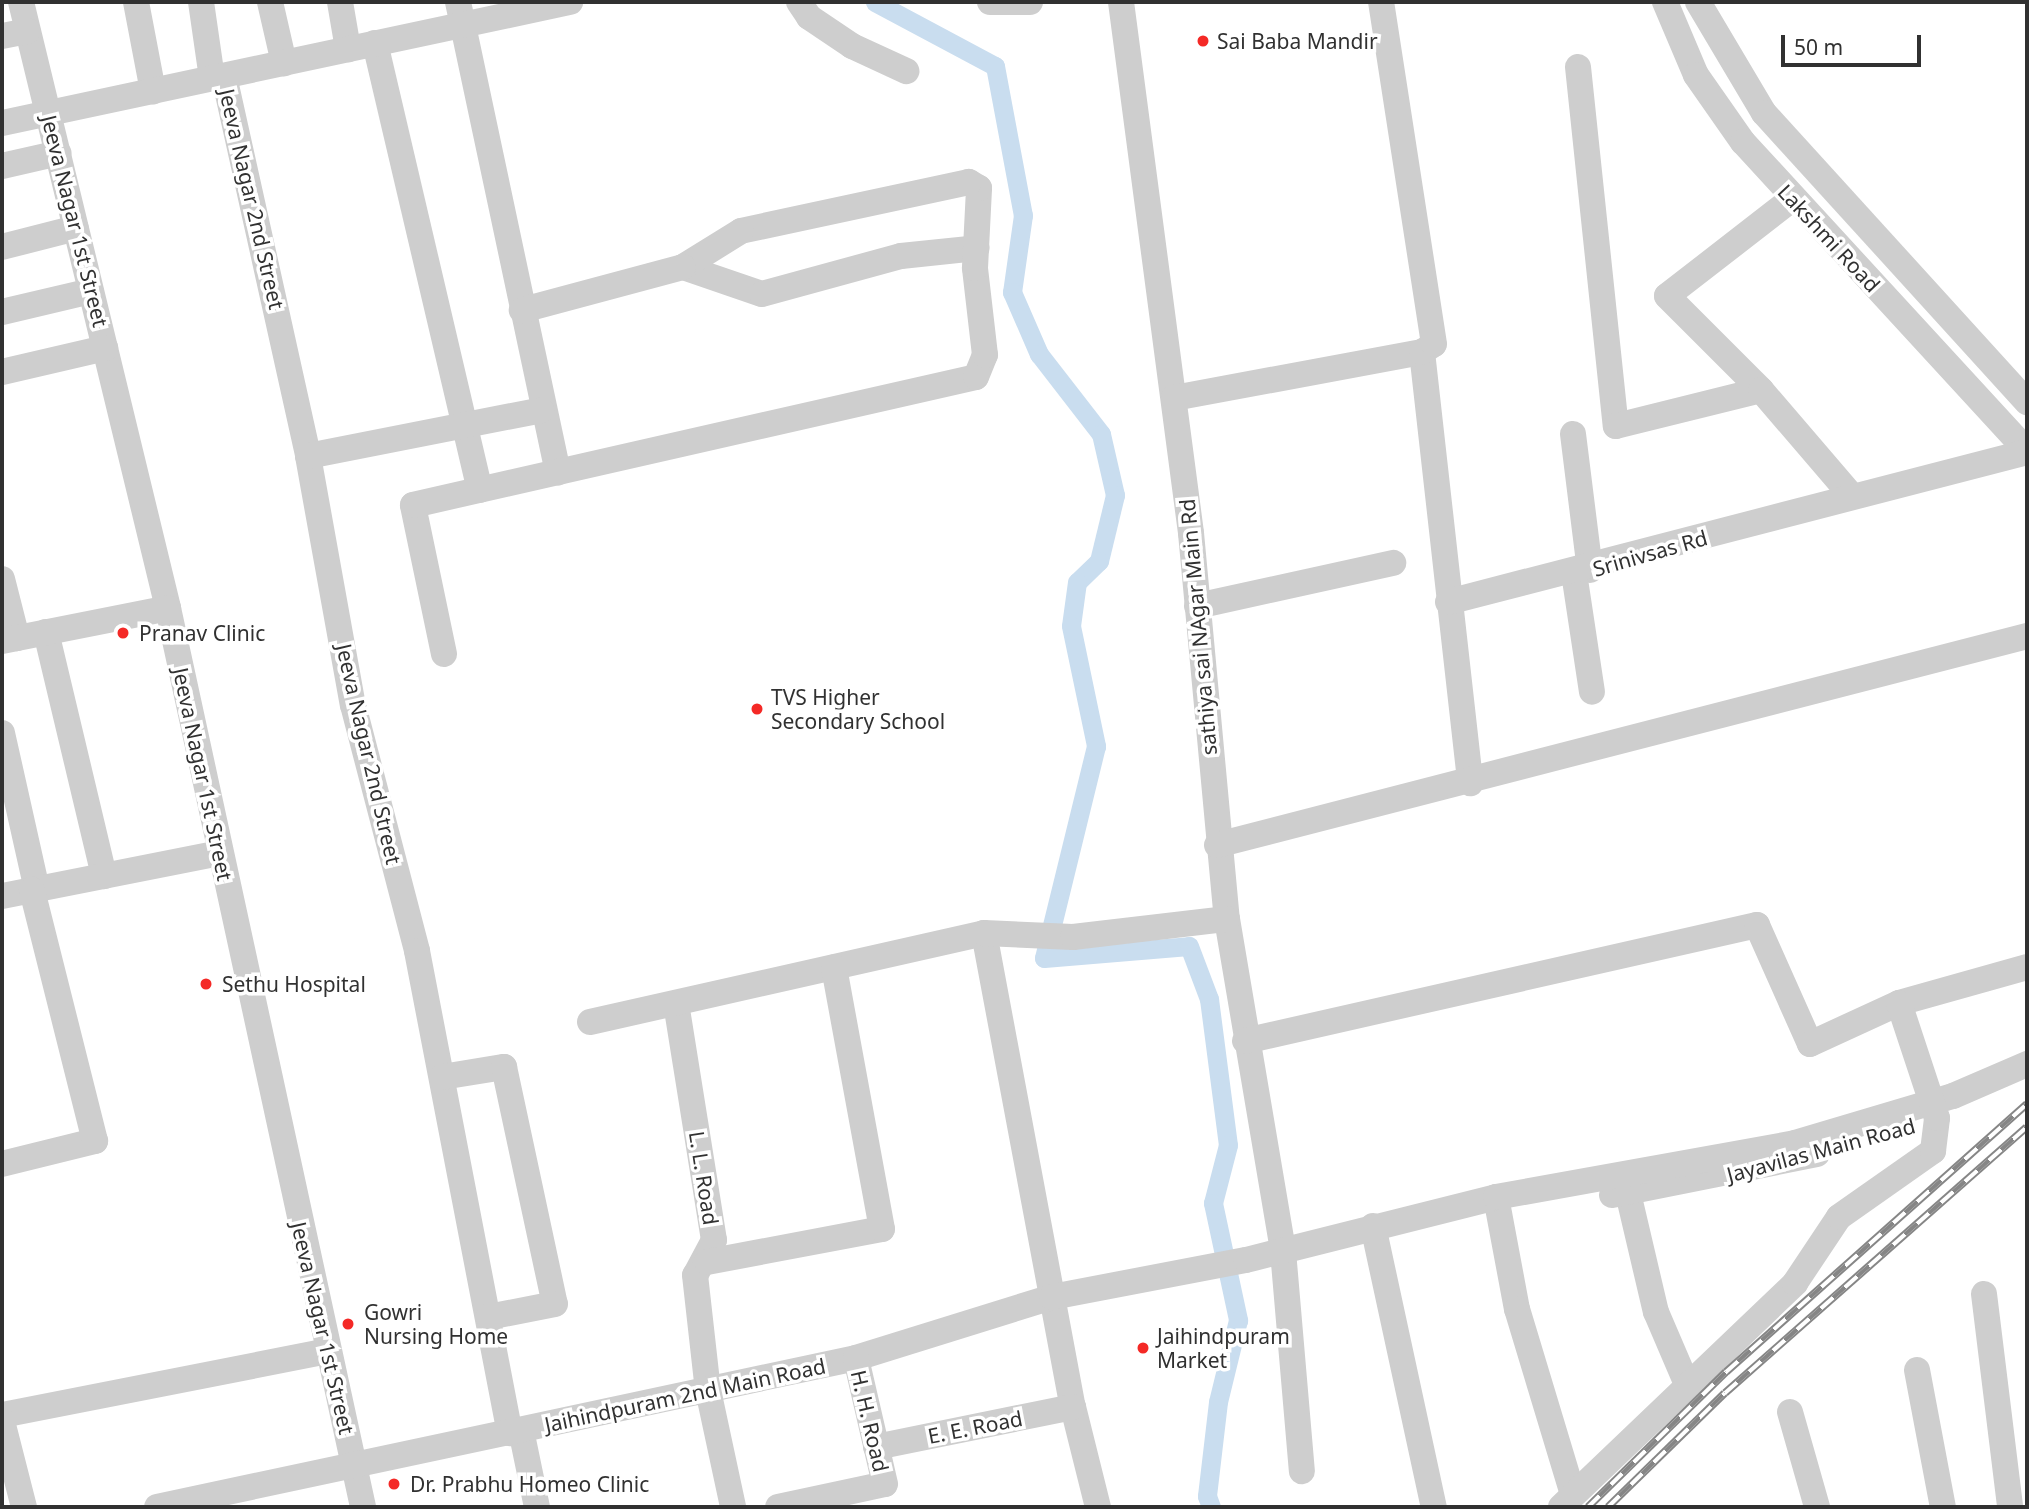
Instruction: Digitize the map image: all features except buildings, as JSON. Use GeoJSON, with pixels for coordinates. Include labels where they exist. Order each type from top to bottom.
{"type":"FeatureCollection","features":[{"type":"Feature","properties":{"kind":"street","name":"Jeeva Nagar 1st Street"},"geometry":{"type":"LineString","coordinates":[[21,2],[168,608],[363,1507]]}},
{"type":"Feature","properties":{"kind":"street"},"geometry":{"type":"LineString","coordinates":[[136,2],[153,91]]}},
{"type":"Feature","properties":{"kind":"street","name":"Jeeva Nagar 2nd Street"},"geometry":{"type":"LineString","coordinates":[[201,2],[308,456],[353,705],[417,951],[488,1317],[537,1507]]}},
{"type":"Feature","properties":{"kind":"street"},"geometry":{"type":"LineString","coordinates":[[270,2],[284,63]]}},
{"type":"Feature","properties":{"kind":"street"},"geometry":{"type":"LineString","coordinates":[[340,2],[348,49]]}},
{"type":"Feature","properties":{"kind":"street"},"geometry":{"type":"LineString","coordinates":[[2,123],[375,43],[461,13],[570,2]]}},
{"type":"Feature","properties":{"kind":"street"},"geometry":{"type":"LineString","coordinates":[[799,2],[809,17],[852,46],[906,71]]}},
{"type":"Feature","properties":{"kind":"street"},"geometry":{"type":"LineString","coordinates":[[990,2],[1030,2]]}},
{"type":"Feature","properties":{"kind":"street","name":"sathiya sai NAgar Main Rd"},"geometry":{"type":"LineString","coordinates":[[1121,2],[1174,398],[1198,606],[1217,845],[1245,1041],[1283,1251],[1302,1471]]}},
{"type":"Feature","properties":{"kind":"street"},"geometry":{"type":"LineString","coordinates":[[1174,398],[1422,352],[1434,344],[1436,328],[1381,2]]}},
{"type":"Feature","properties":{"kind":"street","name":"Lakshmi Road"},"geometry":{"type":"LineString","coordinates":[[1665,2],[1696,75],[1793,189],[2027,452]]}},
{"type":"Feature","properties":{"kind":"street","name":"Lakshmi Road"},"geometry":{"type":"LineString","coordinates":[[1679,2],[1718,82],[1793,189]]}},
{"type":"Feature","properties":{"kind":"street","name":"Lakshmi Road"},"geometry":{"type":"LineString","coordinates":[[1698,2],[1764,113],[2027,402]]}},
{"type":"Feature","properties":{"kind":"street"},"geometry":{"type":"LineString","coordinates":[[461,13],[542,410],[558,472]]}},
{"type":"Feature","properties":{"kind":"street"},"geometry":{"type":"LineString","coordinates":[[2,36],[28,31]]}},
{"type":"Feature","properties":{"kind":"street"},"geometry":{"type":"LineString","coordinates":[[375,43],[480,490]]}},
{"type":"Feature","properties":{"kind":"street"},"geometry":{"type":"LineString","coordinates":[[1578,66],[1616,426],[1760,390]]}},
{"type":"Feature","properties":{"kind":"street"},"geometry":{"type":"LineString","coordinates":[[2,166],[59,153]]}},
{"type":"Feature","properties":{"kind":"street"},"geometry":{"type":"LineString","coordinates":[[444,654],[413,505],[976,377],[985,355],[977,248],[981,197],[969,181],[741,231],[683,267],[522,310]]}},
{"type":"Feature","properties":{"kind":"street"},"geometry":{"type":"LineString","coordinates":[[1852,496],[1760,390],[1667,296],[1793,189],[2027,430]]}},
{"type":"Feature","properties":{"kind":"street"},"geometry":{"type":"LineString","coordinates":[[2,247],[76,228]]}},
{"type":"Feature","properties":{"kind":"street"},"geometry":{"type":"LineString","coordinates":[[683,267],[762,294],[901,256],[977,248]]}},
{"type":"Feature","properties":{"kind":"street"},"geometry":{"type":"LineString","coordinates":[[2,312],[91,291]]}},
{"type":"Feature","properties":{"kind":"street"},"geometry":{"type":"LineString","coordinates":[[2,372],[105,348]]}},
{"type":"Feature","properties":{"kind":"street"},"geometry":{"type":"LineString","coordinates":[[1422,352],[1470,783]]}},
{"type":"Feature","properties":{"kind":"street"},"geometry":{"type":"LineString","coordinates":[[308,456],[542,410]]}},
{"type":"Feature","properties":{"kind":"street"},"geometry":{"type":"LineString","coordinates":[[1573,434],[1592,692]]}},
{"type":"Feature","properties":{"kind":"street","name":"Srinivsas Rd"},"geometry":{"type":"LineString","coordinates":[[1448,602],[1582,572],[1852,496],[2027,452]]}},
{"type":"Feature","properties":{"kind":"street"},"geometry":{"type":"LineString","coordinates":[[1198,606],[1393,563]]}},
{"type":"Feature","properties":{"kind":"street"},"geometry":{"type":"LineString","coordinates":[[2,579],[9,640],[168,608]]}},
{"type":"Feature","properties":{"kind":"street"},"geometry":{"type":"LineString","coordinates":[[46,632],[104,876]]}},
{"type":"Feature","properties":{"kind":"street"},"geometry":{"type":"LineString","coordinates":[[1217,845],[1470,783],[2027,636]]}},
{"type":"Feature","properties":{"kind":"street"},"geometry":{"type":"LineString","coordinates":[[2,733],[34,890],[95,1141],[2,1164]]}},
{"type":"Feature","properties":{"kind":"street"},"geometry":{"type":"LineString","coordinates":[[2,896],[220,853]]}},
{"type":"Feature","properties":{"kind":"street"},"geometry":{"type":"LineString","coordinates":[[590,1022],[984,933],[1073,937],[1227,919]]}},
{"type":"Feature","properties":{"kind":"street"},"geometry":{"type":"LineString","coordinates":[[1245,1041],[1757,925],[1810,1044],[1899,1003],[2027,967]]}},
{"type":"Feature","properties":{"kind":"street"},"geometry":{"type":"LineString","coordinates":[[984,933],[1073,1408],[1098,1507]]}},
{"type":"Feature","properties":{"kind":"street"},"geometry":{"type":"LineString","coordinates":[[707,1262],[882,1229],[834,967]]}},
{"type":"Feature","properties":{"kind":"street","name":"L. L. Road"},"geometry":{"type":"LineString","coordinates":[[676,1003],[714,1240],[707,1262],[695,1275],[708,1390],[733,1507]]}},
{"type":"Feature","properties":{"kind":"street"},"geometry":{"type":"LineString","coordinates":[[1567,1501],[1686,1382],[1795,1283],[1839,1217],[1933,1152],[1937,1118],[1899,1003]]}},
{"type":"Feature","properties":{"kind":"street","name":"Jayavilas Main Road"},"geometry":{"type":"LineString","coordinates":[[1246,1260],[1496,1197],[1795,1143],[1953,1097],[2027,1064]]}},
{"type":"Feature","properties":{"kind":"street"},"geometry":{"type":"LineString","coordinates":[[442,1077],[504,1067],[555,1304],[488,1317]]}},
{"type":"Feature","properties":{"kind":"street","name":"Jayavilas Main Road"},"geometry":{"type":"LineString","coordinates":[[1524,1192],[1572,1202],[1776,1166],[1937,1118],[2027,1078]]}},
{"type":"Feature","properties":{"kind":"street"},"geometry":{"type":"LineString","coordinates":[[1629,1193],[1656,1312],[1686,1382]]}},
{"type":"Feature","properties":{"kind":"street"},"geometry":{"type":"LineString","coordinates":[[1496,1197],[1517,1309],[1567,1501]]}},
{"type":"Feature","properties":{"kind":"street"},"geometry":{"type":"LineString","coordinates":[[1373,1226],[1434,1507]]}},
{"type":"Feature","properties":{"kind":"street","name":"Jaihindpuram 2nd Main Road"},"geometry":{"type":"LineString","coordinates":[[157,1507],[856,1359],[1052,1297],[1246,1260]]}},
{"type":"Feature","properties":{"kind":"street"},"geometry":{"type":"LineString","coordinates":[[1984,1294],[2010,1507]]}},
{"type":"Feature","properties":{"kind":"street"},"geometry":{"type":"LineString","coordinates":[[2,1415],[328,1351]]}},
{"type":"Feature","properties":{"kind":"street","name":"H. H. Road"},"geometry":{"type":"LineString","coordinates":[[778,1507],[885,1484],[856,1359]]}},
{"type":"Feature","properties":{"kind":"street"},"geometry":{"type":"LineString","coordinates":[[1917,1370],[1943,1507]]}},
{"type":"Feature","properties":{"kind":"street","name":"E. E. Road"},"geometry":{"type":"LineString","coordinates":[[876,1447],[1073,1408]]}},
{"type":"Feature","properties":{"kind":"street"},"geometry":{"type":"LineString","coordinates":[[1790,1412],[1817,1507]]}},
{"type":"Feature","properties":{"kind":"street"},"geometry":{"type":"LineString","coordinates":[[2,1421],[24,1507]]}},
{"type":"Feature","properties":{"kind":"waterway"},"geometry":{"type":"LineString","coordinates":[[875,2],[995,66],[1023,215],[1012,292],[1039,354],[1101,434],[1115,495],[1099,561],[1077,582],[1071,626],[1096,746],[1044,958],[1189,946],[1209,999],[1228,1145],[1213,1203],[1238,1320],[1218,1402],[1207,1496],[1211,1507]]}},
{"type":"Feature","properties":{"kind":"railway"},"geometry":{"type":"LineString","coordinates":[[1588,1507],[1726,1372],[2027,1104]]}},
{"type":"Feature","properties":{"kind":"railway"},"geometry":{"type":"LineString","coordinates":[[1608,1507],[1725,1393],[2027,1127]]}},
{"type":"Feature","properties":{"kind":"place","name":"Sai Baba Mandir"},"geometry":{"type":"Point","coordinates":[1203,41]}},
{"type":"Feature","properties":{"kind":"place","name":"Pranav Clinic"},"geometry":{"type":"Point","coordinates":[123,633]}},
{"type":"Feature","properties":{"kind":"place","name":"TVS Higher Secondary School"},"geometry":{"type":"Point","coordinates":[757,709]}},
{"type":"Feature","properties":{"kind":"place","name":"Sethu Hospital"},"geometry":{"type":"Point","coordinates":[206,984]}},
{"type":"Feature","properties":{"kind":"place","name":"Gowri Nursing Home"},"geometry":{"type":"Point","coordinates":[348,1324]}},
{"type":"Feature","properties":{"kind":"place","name":"Jaihindpuram Market"},"geometry":{"type":"Point","coordinates":[1143,1348]}},
{"type":"Feature","properties":{"kind":"place","name":"Dr. Prabhu Homeo Clinic"},"geometry":{"type":"Point","coordinates":[394,1484]}}]}
